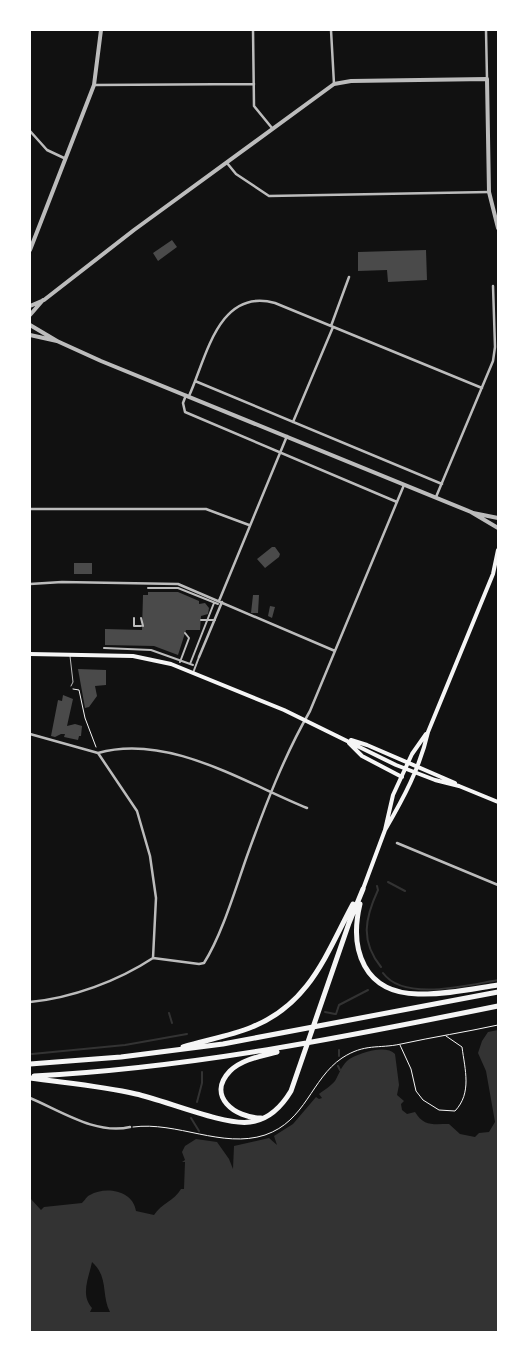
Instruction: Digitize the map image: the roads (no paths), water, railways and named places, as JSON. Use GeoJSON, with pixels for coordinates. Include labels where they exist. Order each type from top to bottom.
{"type":"FeatureCollection","features":[{"type":"Feature","properties":{"kind":"highway"},"geometry":{"type":"LineString","coordinates":[[363,889],[356,922],[357,949],[367,971],[379,982],[398,991],[420,994],[498,985]]}},
{"type":"Feature","properties":{"kind":"highway"},"geometry":{"type":"LineString","coordinates":[[30,1077],[135,1094],[242,1123],[264,1118],[285,1100],[300,1067],[363,889]]}},
{"type":"Feature","properties":{"kind":"highway"},"geometry":{"type":"LineString","coordinates":[[168,1052],[251,1028],[289,1006],[320,969],[363,889]]}},
{"type":"Feature","properties":{"kind":"highway"},"geometry":{"type":"LineString","coordinates":[[30,1064],[168,1052],[301,1030],[498,992]]}},
{"type":"Feature","properties":{"kind":"highway"},"geometry":{"type":"LineString","coordinates":[[30,1077],[169,1065],[298,1046],[498,1006]]}},
{"type":"Feature","properties":{"kind":"highway"},"geometry":{"type":"LineString","coordinates":[[264,1118],[243,1116],[228,1106],[222,1093],[225,1078],[238,1065],[248,1060],[298,1046]]}},
{"type":"Feature","properties":{"kind":"main road"},"geometry":{"type":"LineString","coordinates":[[363,889],[385,830],[418,766],[428,732],[492,574],[498,550]]}},
{"type":"Feature","properties":{"kind":"main road"},"geometry":{"type":"LineString","coordinates":[[492,574],[498,566]]}},
{"type":"Feature","properties":{"kind":"main road"},"geometry":{"type":"LineString","coordinates":[[30,654],[133,656],[162,662],[193,672],[346,739],[367,745],[418,766],[498,802]]}},
{"type":"Feature","properties":{"kind":"main road"},"geometry":{"type":"LineString","coordinates":[[385,830],[393,795],[408,762],[428,732]]}},
{"type":"Feature","properties":{"kind":"main road"},"geometry":{"type":"LineString","coordinates":[[346,739],[364,751],[415,772],[459,786]]}},
{"type":"Feature","properties":{"kind":"main road"},"geometry":{"type":"LineString","coordinates":[[346,739],[362,756],[402,777]]}},
{"type":"Feature","properties":{"kind":"street"},"geometry":{"type":"LineString","coordinates":[[30,250],[64,158],[94,85],[101,30]]}},
{"type":"Feature","properties":{"kind":"street"},"geometry":{"type":"LineString","coordinates":[[253,30],[254,106],[272,128]]}},
{"type":"Feature","properties":{"kind":"street"},"geometry":{"type":"LineString","coordinates":[[331,30],[334,84]]}},
{"type":"Feature","properties":{"kind":"street"},"geometry":{"type":"LineString","coordinates":[[486,30],[490,192],[498,228]]}},
{"type":"Feature","properties":{"kind":"street"},"geometry":{"type":"LineString","coordinates":[[30,316],[44,300],[134,230],[334,84],[351,81],[487,78]]}},
{"type":"Feature","properties":{"kind":"street"},"geometry":{"type":"LineString","coordinates":[[94,85],[254,84]]}},
{"type":"Feature","properties":{"kind":"street"},"geometry":{"type":"LineString","coordinates":[[30,131],[45,152],[64,158]]}},
{"type":"Feature","properties":{"kind":"street"},"geometry":{"type":"LineString","coordinates":[[227,163],[236,174],[269,196],[490,192]]}},
{"type":"Feature","properties":{"kind":"street"},"geometry":{"type":"LineString","coordinates":[[293,422],[332,326],[349,277]]}},
{"type":"Feature","properties":{"kind":"street"},"geometry":{"type":"LineString","coordinates":[[436,498],[491,367],[495,351],[493,286]]}},
{"type":"Feature","properties":{"kind":"street"},"geometry":{"type":"LineString","coordinates":[[30,306],[44,300]]}},
{"type":"Feature","properties":{"kind":"street"},"geometry":{"type":"LineString","coordinates":[[397,502],[185,412],[183,403],[195,382],[221,322],[232,310],[243,304],[266,301],[482,388]]}},
{"type":"Feature","properties":{"kind":"street"},"geometry":{"type":"LineString","coordinates":[[30,326],[57,341],[471,512],[498,528]]}},
{"type":"Feature","properties":{"kind":"street"},"geometry":{"type":"LineString","coordinates":[[30,335],[57,341]]}},
{"type":"Feature","properties":{"kind":"street"},"geometry":{"type":"LineString","coordinates":[[195,382],[442,484]]}},
{"type":"Feature","properties":{"kind":"street"},"geometry":{"type":"LineString","coordinates":[[193,672],[287,436]]}},
{"type":"Feature","properties":{"kind":"street"},"geometry":{"type":"LineString","coordinates":[[30,1002],[60,996],[97,985],[136,970],[153,958],[204,963],[236,890],[272,793],[335,651],[404,485]]}},
{"type":"Feature","properties":{"kind":"street"},"geometry":{"type":"LineString","coordinates":[[30,509],[210,510],[250,525]]}},
{"type":"Feature","properties":{"kind":"street"},"geometry":{"type":"LineString","coordinates":[[471,512],[498,518]]}},
{"type":"Feature","properties":{"kind":"street"},"geometry":{"type":"LineString","coordinates":[[30,584],[52,582],[178,584],[214,601]]}},
{"type":"Feature","properties":{"kind":"street"},"geometry":{"type":"LineString","coordinates":[[148,588],[178,588],[220,602],[335,651]]}},
{"type":"Feature","properties":{"kind":"street"},"geometry":{"type":"LineString","coordinates":[[104,648],[151,650],[192,664],[194,652],[214,601]]}},
{"type":"Feature","properties":{"kind":"street"},"geometry":{"type":"LineString","coordinates":[[134,618],[134,626],[142,626],[141,618]]}},
{"type":"Feature","properties":{"kind":"street"},"geometry":{"type":"LineString","coordinates":[[201,620],[215,620]]}},
{"type":"Feature","properties":{"kind":"street"},"geometry":{"type":"LineString","coordinates":[[180,661],[189,638],[185,633]]}},
{"type":"Feature","properties":{"kind":"street"},"geometry":{"type":"LineString","coordinates":[[185,649],[189,650]]}},
{"type":"Feature","properties":{"kind":"street"},"geometry":{"type":"LineString","coordinates":[[30,734],[98,753],[138,749],[167,752],[308,808]]}},
{"type":"Feature","properties":{"kind":"street"},"geometry":{"type":"LineString","coordinates":[[98,753],[137,811],[150,856],[155,885],[153,958]]}},
{"type":"Feature","properties":{"kind":"street"},"geometry":{"type":"LineString","coordinates":[[397,843],[498,885]]}},
{"type":"Feature","properties":{"kind":"street"},"geometry":{"type":"LineString","coordinates":[[30,1098],[100,1129],[117,1130],[130,1127]]}},
{"type":"Feature","properties":{"kind":"lane"},"geometry":{"type":"LineString","coordinates":[[70,655],[73,682],[70,687]]}},
{"type":"Feature","properties":{"kind":"waterway"},"geometry":{"type":"LineString","coordinates":[[388,882],[405,891]]}},
{"type":"Feature","properties":{"kind":"waterway"},"geometry":{"type":"LineString","coordinates":[[377,886],[378,890],[368,920],[367,939],[374,957],[381,967]]}},
{"type":"Feature","properties":{"kind":"waterway"},"geometry":{"type":"LineString","coordinates":[[383,973],[393,982],[406,987],[421,989],[454,988],[498,980]]}},
{"type":"Feature","properties":{"kind":"waterway"},"geometry":{"type":"LineString","coordinates":[[336,1014],[339,1005],[368,990]]}},
{"type":"Feature","properties":{"kind":"waterway"},"geometry":{"type":"LineString","coordinates":[[325,1012],[335,1014]]}},
{"type":"Feature","properties":{"kind":"waterway"},"geometry":{"type":"LineString","coordinates":[[169,1013],[172,1023]]}},
{"type":"Feature","properties":{"kind":"waterway"},"geometry":{"type":"LineString","coordinates":[[32,1054],[125,1045],[187,1034]]}},
{"type":"Feature","properties":{"kind":"waterway"},"geometry":{"type":"LineString","coordinates":[[339,1050],[339,1056]]}},
{"type":"Feature","properties":{"kind":"waterway"},"geometry":{"type":"LineString","coordinates":[[338,1066],[340,1070]]}},
{"type":"Feature","properties":{"kind":"waterway"},"geometry":{"type":"LineString","coordinates":[[197,1102],[202,1083],[202,1072]]}},
{"type":"Feature","properties":{"kind":"waterway"},"geometry":{"type":"LineString","coordinates":[[191,1118],[199,1131]]}}]}
